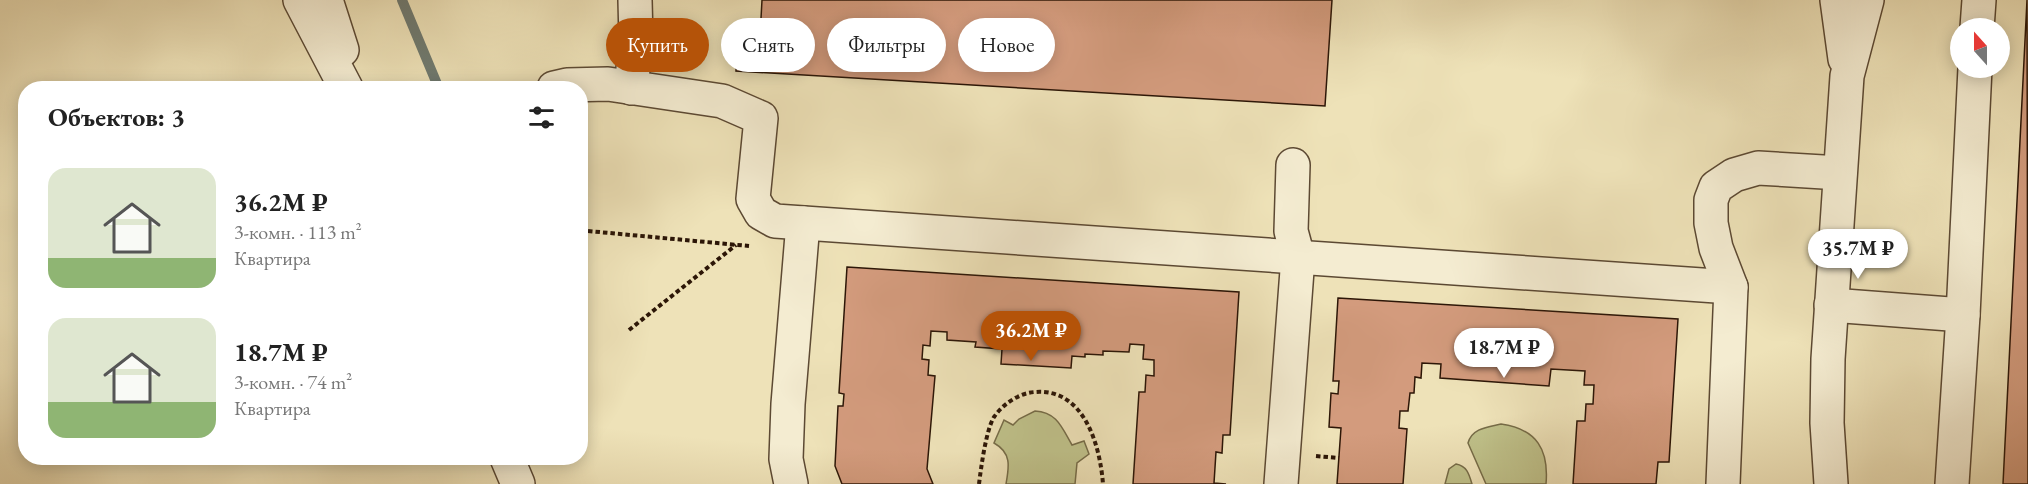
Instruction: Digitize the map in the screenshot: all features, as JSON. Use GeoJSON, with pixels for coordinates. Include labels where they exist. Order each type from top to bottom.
{"type":"FeatureCollection","features":[{"type":"Feature","properties":{"kind":"street"},"geometry":{"type":"LineString","coordinates":[[300,0],[342,81]]}},
{"type":"Feature","properties":{"kind":"street"},"geometry":{"type":"LineString","coordinates":[[326,0],[353,81]]}},
{"type":"Feature","properties":{"kind":"street"},"geometry":{"type":"LineString","coordinates":[[631,88],[636,40],[635,0]]}},
{"type":"Feature","properties":{"kind":"street"},"geometry":{"type":"LineString","coordinates":[[1837,0],[1847,76]]}},
{"type":"Feature","properties":{"kind":"street"},"geometry":{"type":"LineString","coordinates":[[1831,484],[1827,423],[1831,305],[1847,76],[1867,0]]}},
{"type":"Feature","properties":{"kind":"street"},"geometry":{"type":"LineString","coordinates":[[1978,18],[1979,0]]}},
{"type":"Feature","properties":{"kind":"street"},"geometry":{"type":"LineString","coordinates":[[1952,484],[1964,315],[1976,78]]}},
{"type":"Feature","properties":{"kind":"street"},"geometry":{"type":"LineString","coordinates":[[588,84],[608,84],[722,101],[761,118],[753,199],[761,213],[801,238],[1298,257],[1731,287]]}},
{"type":"Feature","properties":{"kind":"street"},"geometry":{"type":"LineString","coordinates":[[1281,484],[1298,257],[1291,231],[1293,165]]}},
{"type":"Feature","properties":{"kind":"street"},"geometry":{"type":"LineString","coordinates":[[1724,484],[1731,287],[1716,248],[1711,223],[1711,200],[1716,187],[1734,175],[1758,168],[1840,173]]}},
{"type":"Feature","properties":{"kind":"street"},"geometry":{"type":"LineString","coordinates":[[791,484],[786,459],[788,404],[801,238]]}},
{"type":"Feature","properties":{"kind":"street"},"geometry":{"type":"LineString","coordinates":[[1831,305],[1964,315]]}},
{"type":"Feature","properties":{"kind":"street"},"geometry":{"type":"LineString","coordinates":[[510,465],[518,484]]}},
{"type":"Feature","properties":{"kind":"path"},"geometry":{"type":"LineString","coordinates":[[588,231],[737,244],[801,238]]}},
{"type":"Feature","properties":{"kind":"path"},"geometry":{"type":"LineString","coordinates":[[629,330],[737,244]]}},
{"type":"Feature","properties":{"kind":"path"},"geometry":{"type":"LineString","coordinates":[[979,484],[992,419],[1004,404],[1027,392],[1044,391],[1065,398],[1077,408],[1088,425],[1096,444],[1103,484]]}},
{"type":"Feature","properties":{"kind":"green space"},"geometry":{"type":"Polygon","coordinates":[[[1035,411],[1049,414],[1054,418],[1072,445],[1084,441],[1089,454],[1077,463],[1075,484],[1006,484],[1008,461],[1004,451],[994,443],[1004,420],[1013,425],[1019,419],[1035,411]]]}},
{"type":"Feature","properties":{"kind":"green space"},"geometry":{"type":"Polygon","coordinates":[[[1501,424],[1524,431],[1538,443],[1545,461],[1546,484],[1486,484],[1468,443],[1477,431],[1501,424]]]}},
{"type":"Feature","properties":{"kind":"green space"},"geometry":{"type":"Polygon","coordinates":[[[1456,464],[1469,474],[1472,484],[1445,484],[1449,469],[1456,464]]]}},
{"type":"Feature","properties":{"kind":"building"},"geometry":{"type":"Polygon","coordinates":[[[762,0],[1332,0],[1325,106],[753,72],[815,72],[815,18],[761,18],[762,0]]]}},
{"type":"Feature","properties":{"kind":"building"},"geometry":{"type":"Polygon","coordinates":[[[2027,0],[2028,484],[2003,484],[2027,0]]]}},
{"type":"Feature","properties":{"kind":"building"},"geometry":{"type":"Polygon","coordinates":[[[847,267],[1239,292],[1230,435],[1223,435],[1222,453],[1216,452],[1214,483],[1226,484],[1133,484],[1139,392],[1145,392],[1146,375],[1154,376],[1154,360],[1143,359],[1144,345],[1130,344],[1129,352],[1103,351],[1103,355],[1072,356],[1071,368],[1001,364],[1002,349],[975,347],[976,342],[947,340],[947,332],[931,331],[930,346],[923,345],[922,359],[929,360],[928,375],[935,376],[927,469],[933,484],[842,484],[835,466],[838,406],[843,406],[844,394],[839,393],[847,267]]]}},
{"type":"Feature","properties":{"kind":"building"},"geometry":{"type":"Polygon","coordinates":[[[1338,298],[1678,319],[1669,462],[1658,462],[1656,484],[1573,484],[1577,421],[1585,421],[1586,404],[1593,404],[1594,385],[1584,385],[1585,371],[1551,369],[1549,386],[1440,378],[1441,364],[1422,363],[1421,378],[1415,377],[1414,393],[1410,393],[1408,411],[1400,411],[1399,428],[1407,429],[1403,484],[1337,484],[1341,428],[1329,427],[1331,393],[1338,394],[1339,381],[1333,381],[1338,298]]]}},
{"type":"Feature","properties":{"kind":"waterway"},"geometry":{"type":"LineString","coordinates":[[402,0],[436,81]]}}]}
